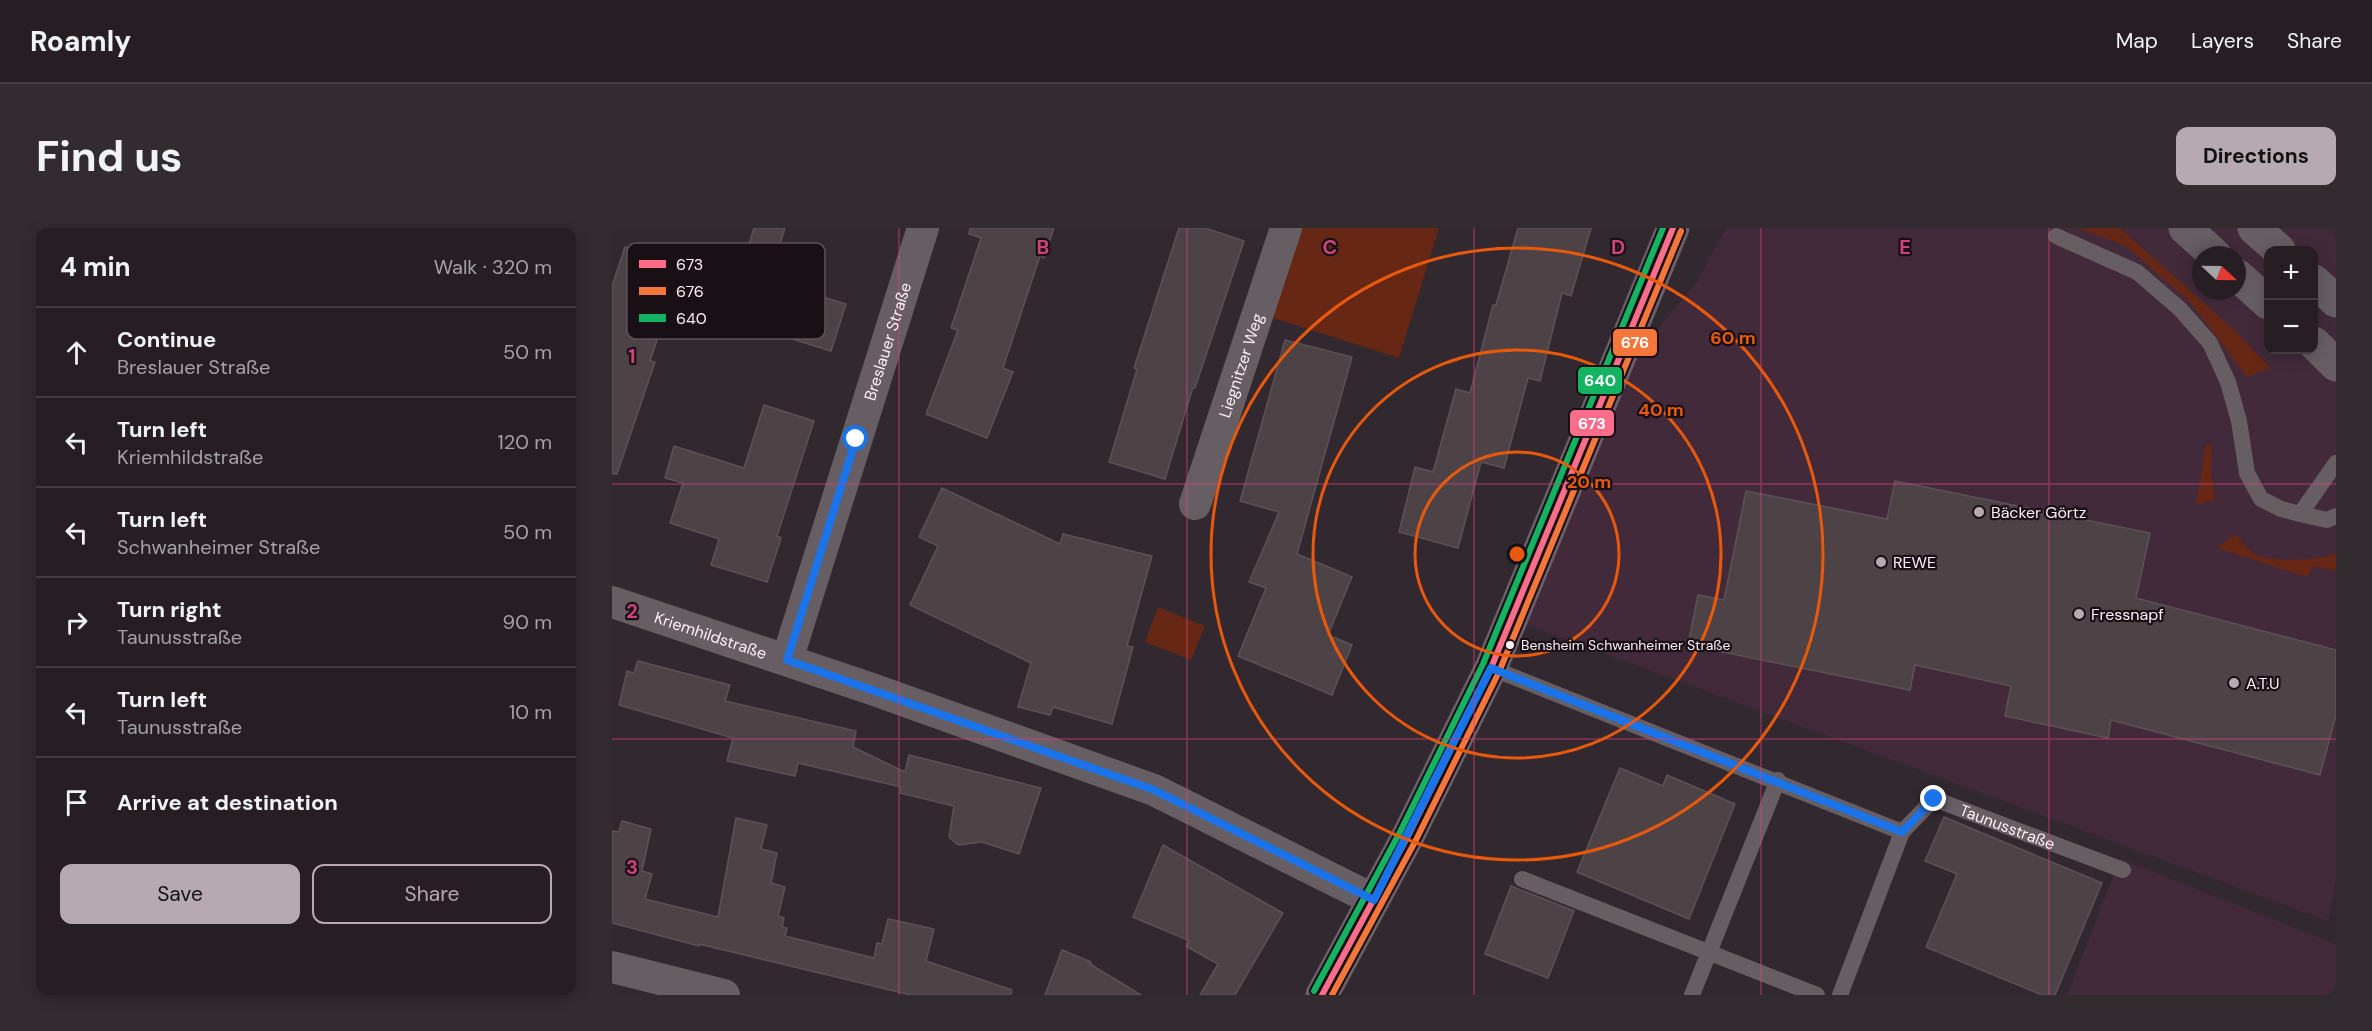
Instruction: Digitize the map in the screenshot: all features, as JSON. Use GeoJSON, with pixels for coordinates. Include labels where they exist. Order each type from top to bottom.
{"type":"FeatureCollection","features":[{"type":"Feature","properties":{"kind":"main road"},"geometry":{"type":"LineString","coordinates":[[1322,995],[1374,900],[1491,668],[1673,228]]}},
{"type":"Feature","properties":{"kind":"street","name":"Breslauer Straße"},"geometry":{"type":"LineString","coordinates":[[787,660],[923,228]]}},
{"type":"Feature","properties":{"kind":"street","name":"Liegnitzer Weg"},"geometry":{"type":"LineString","coordinates":[[1195,504],[1286,228]]}},
{"type":"Feature","properties":{"kind":"street"},"geometry":{"type":"LineString","coordinates":[[2185,228],[2205,246]]}},
{"type":"Feature","properties":{"kind":"street"},"geometry":{"type":"LineString","coordinates":[[2254,228],[2274,246]]}},
{"type":"Feature","properties":{"kind":"street"},"geometry":{"type":"LineString","coordinates":[[2246,283],[2265,300]]}},
{"type":"Feature","properties":{"kind":"street"},"geometry":{"type":"LineString","coordinates":[[2318,285],[2336,301]]}},
{"type":"Feature","properties":{"kind":"street"},"geometry":{"type":"LineString","coordinates":[[2318,348],[2336,364]]}},
{"type":"Feature","properties":{"kind":"street","name":"Kriemhildstraße"},"geometry":{"type":"LineString","coordinates":[[612,602],[787,660],[1154,790],[1374,900]]}},
{"type":"Feature","properties":{"kind":"street"},"geometry":{"type":"LineString","coordinates":[[612,967],[724,995]]}},
{"type":"Feature","properties":{"kind":"lane"},"geometry":{"type":"LineString","coordinates":[[2056,236],[2137,272],[2180,309],[2210,343],[2228,382],[2239,421],[2247,473],[2261,499],[2281,509],[2300,514],[2327,520],[2336,516]]}},
{"type":"Feature","properties":{"kind":"lane"},"geometry":{"type":"LineString","coordinates":[[2300,514],[2336,463]]}},
{"type":"Feature","properties":{"kind":"lane"},"geometry":{"type":"LineString","coordinates":[[1491,668],[1778,780],[1902,832]]}},
{"type":"Feature","properties":{"kind":"lane"},"geometry":{"type":"LineString","coordinates":[[1692,995],[1778,780]]}},
{"type":"Feature","properties":{"kind":"lane","name":"Taunusstraße"},"geometry":{"type":"LineString","coordinates":[[1840,995],[1902,832],[1934,799],[2123,870]]}},
{"type":"Feature","properties":{"kind":"lane"},"geometry":{"type":"LineString","coordinates":[[1522,879],[1817,995]]}},
{"type":"Feature","properties":{"kind":"shaded area"},"geometry":{"type":"Polygon","coordinates":[[[1286,228],[1439,228],[1399,358],[1257,313],[1286,228]]]}},
{"type":"Feature","properties":{"kind":"shaded area"},"geometry":{"type":"Polygon","coordinates":[[[1726,228],[2336,228],[2336,878],[2328,921],[1519,622],[1609,389],[1698,280],[1726,228]]]}},
{"type":"Feature","properties":{"kind":"shaded area"},"geometry":{"type":"Polygon","coordinates":[[[2078,228],[2120,228],[2192,292],[2192,300],[2201,300],[2271,368],[2247,377],[2191,303],[2126,246],[2078,228]]]}},
{"type":"Feature","properties":{"kind":"shaded area"},"geometry":{"type":"Polygon","coordinates":[[[2206,445],[2212,445],[2211,471],[2215,500],[2196,505],[2206,445]]]}},
{"type":"Feature","properties":{"kind":"shaded area"},"geometry":{"type":"Polygon","coordinates":[[[2235,534],[2256,555],[2273,559],[2320,558],[2336,553],[2336,571],[2313,566],[2307,577],[2217,548],[2235,534]]]}},
{"type":"Feature","properties":{"kind":"shaded area"},"geometry":{"type":"Polygon","coordinates":[[[1158,607],[1205,626],[1191,660],[1145,642],[1158,607]]]}},
{"type":"Feature","properties":{"kind":"shaded area"},"geometry":{"type":"Polygon","coordinates":[[[2120,859],[2336,944],[2336,995],[2067,995],[2120,859]]]}},
{"type":"Feature","properties":{"kind":"building"},"geometry":{"type":"Polygon","coordinates":[[[754,228],[785,228],[780,243],[749,243],[754,228]]]}},
{"type":"Feature","properties":{"kind":"building"},"geometry":{"type":"Polygon","coordinates":[[[970,228],[1054,228],[1044,258],[1040,256],[1003,368],[1013,372],[987,438],[926,414],[958,330],[951,328],[981,238],[969,234],[970,228]]]}},
{"type":"Feature","properties":{"kind":"building"},"geometry":{"type":"Polygon","coordinates":[[[1179,228],[1205,228],[1244,241],[1195,388],[1193,387],[1165,479],[1109,462],[1137,369],[1134,368],[1179,228]]]}},
{"type":"Feature","properties":{"kind":"building"},"geometry":{"type":"Polygon","coordinates":[[[1518,228],[1591,228],[1571,296],[1562,293],[1540,381],[1528,378],[1504,468],[1481,462],[1458,548],[1399,532],[1415,467],[1433,472],[1456,389],[1470,393],[1493,305],[1496,305],[1518,228]]]}},
{"type":"Feature","properties":{"kind":"building"},"geometry":{"type":"Polygon","coordinates":[[[625,247],[627,248],[627,339],[657,339],[650,361],[655,362],[617,474],[612,474],[612,286],[625,247]]]}},
{"type":"Feature","properties":{"kind":"building"},"geometry":{"type":"Polygon","coordinates":[[[825,298],[846,304],[831,351],[792,339],[825,339],[825,298]]]}},
{"type":"Feature","properties":{"kind":"building"},"geometry":{"type":"Polygon","coordinates":[[[1285,340],[1352,357],[1297,554],[1352,577],[1328,635],[1352,645],[1332,695],[1238,656],[1266,588],[1249,582],[1279,512],[1240,501],[1285,340]]]}},
{"type":"Feature","properties":{"kind":"building"},"geometry":{"type":"Polygon","coordinates":[[[764,405],[814,421],[777,536],[781,538],[767,582],[711,565],[719,539],[670,523],[683,483],[665,478],[674,446],[744,468],[764,405]]]}},
{"type":"Feature","properties":{"kind":"building"},"geometry":{"type":"Polygon","coordinates":[[[1895,481],[2150,533],[2136,598],[2336,650],[2336,715],[2320,775],[2111,720],[2108,738],[2005,716],[2011,686],[1915,665],[1910,690],[1688,645],[1698,595],[1724,600],[1746,491],[1887,519],[1895,481]]]}},
{"type":"Feature","properties":{"kind":"building"},"geometry":{"type":"Polygon","coordinates":[[[942,488],[1060,544],[1063,534],[1152,556],[1127,646],[1133,647],[1112,724],[1053,707],[1050,715],[1018,707],[1031,663],[910,605],[938,546],[919,537],[942,488]]]}},
{"type":"Feature","properties":{"kind":"building"},"geometry":{"type":"Polygon","coordinates":[[[638,661],[730,685],[725,701],[856,731],[853,747],[905,772],[909,755],[1041,788],[1019,854],[982,842],[958,845],[949,837],[954,806],[900,793],[901,787],[798,763],[795,776],[727,761],[733,738],[619,705],[627,671],[634,673],[638,661]]]}},
{"type":"Feature","properties":{"kind":"building"},"geometry":{"type":"Polygon","coordinates":[[[1620,768],[1663,786],[1667,775],[1735,804],[1689,919],[1577,872],[1620,768]]]}},
{"type":"Feature","properties":{"kind":"building"},"geometry":{"type":"Polygon","coordinates":[[[1944,817],[2102,883],[2055,995],[2042,995],[1926,947],[1957,874],[1925,861],[1944,817]]]}},
{"type":"Feature","properties":{"kind":"building"},"geometry":{"type":"Polygon","coordinates":[[[736,818],[767,825],[761,849],[777,853],[771,883],[785,887],[778,916],[784,918],[782,927],[787,928],[785,936],[874,958],[877,943],[882,944],[888,919],[934,929],[926,961],[1012,990],[1011,995],[911,995],[699,944],[699,946],[612,923],[612,831],[619,832],[622,821],[651,829],[642,871],[652,874],[645,899],[718,917],[736,818]]]}},
{"type":"Feature","properties":{"kind":"building"},"geometry":{"type":"Polygon","coordinates":[[[1163,845],[1283,913],[1235,995],[1200,995],[1218,964],[1186,946],[1190,941],[1133,917],[1163,845]]]}},
{"type":"Feature","properties":{"kind":"building"},"geometry":{"type":"Polygon","coordinates":[[[1511,886],[1574,911],[1548,978],[1485,954],[1511,886]]]}},
{"type":"Feature","properties":{"kind":"building"},"geometry":{"type":"Polygon","coordinates":[[[1062,950],[1091,962],[1090,964],[1141,995],[1045,995],[1062,950]]]}},
{"type":"Feature","properties":{"kind":"transit line","name":"640"},"geometry":{"type":"LineString","coordinates":[[1314,991],[1400,832],[1483,664],[1663,228]]}},
{"type":"Feature","properties":{"kind":"transit line","name":"673"},"geometry":{"type":"LineString","coordinates":[[1322,995],[1408,836],[1491,668],[1673,228]]}},
{"type":"Feature","properties":{"kind":"transit line","name":"676"},"geometry":{"type":"LineString","coordinates":[[1332,995],[1416,840],[1499,672],[1681,231]]}},
{"type":"Feature","properties":{"kind":"place","name":"Bäcker Görtz"},"geometry":{"type":"Point","coordinates":[1979,512]}},
{"type":"Feature","properties":{"kind":"place","name":"REWE"},"geometry":{"type":"Point","coordinates":[1881,562]}},
{"type":"Feature","properties":{"kind":"place","name":"Fressnapf"},"geometry":{"type":"Point","coordinates":[2079,614]}},
{"type":"Feature","properties":{"kind":"place","name":"Bensheim Schwanheimer Straße"},"geometry":{"type":"Point","coordinates":[1510,645]}},
{"type":"Feature","properties":{"kind":"place","name":"A.T.U"},"geometry":{"type":"Point","coordinates":[2234,683]}},
{"type":"Feature","properties":{"kind":"route"},"geometry":{"type":"LineString","coordinates":[[856,439],[787,660],[1154,790],[1374,900],[1491,668],[1778,780],[1902,832],[1934,799]]}}]}
